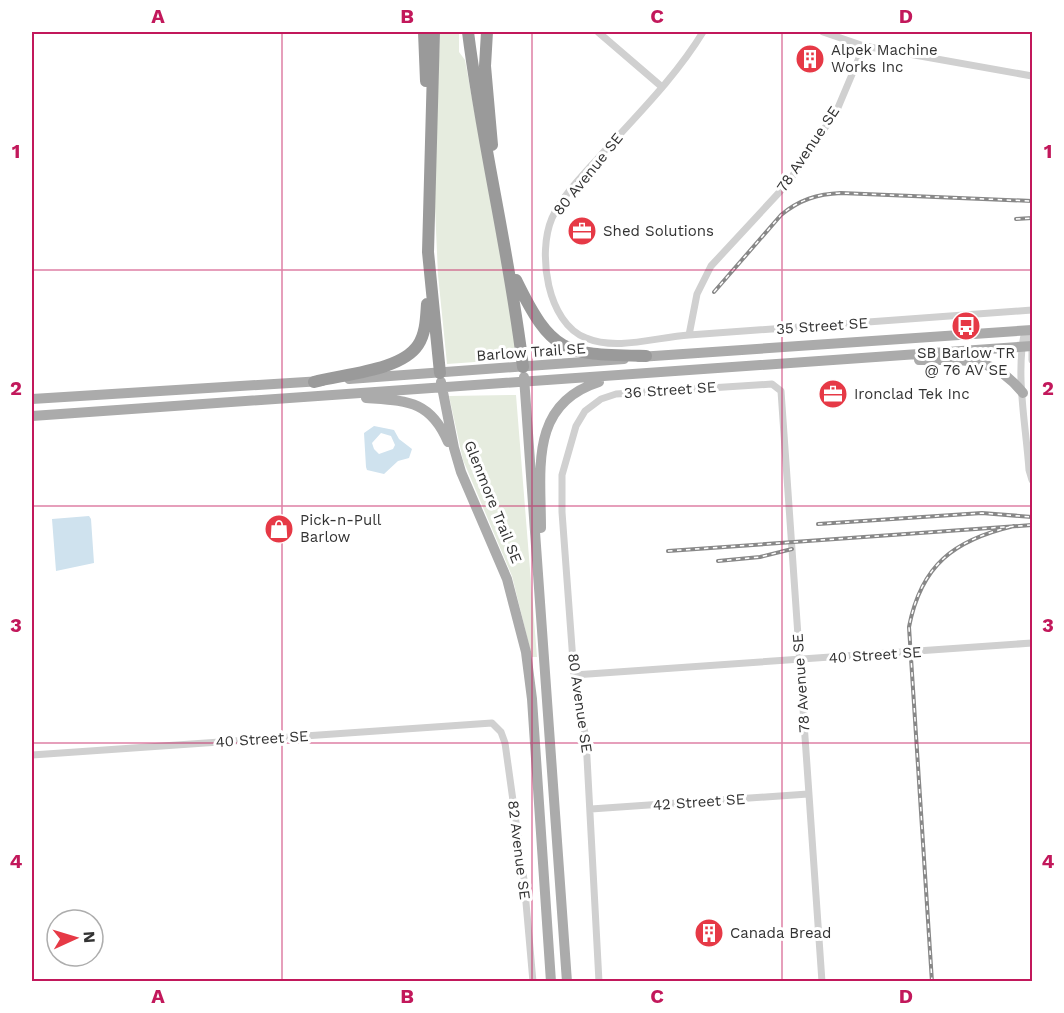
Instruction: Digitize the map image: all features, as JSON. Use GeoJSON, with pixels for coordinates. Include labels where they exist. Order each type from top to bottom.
{"type":"FeatureCollection","features":[{"type":"Feature","properties":{"kind":"highway"},"geometry":{"type":"LineString","coordinates":[[424,32],[428,199]]}},
{"type":"Feature","properties":{"kind":"highway","name":"Glenmore Trail SE"},"geometry":{"type":"LineString","coordinates":[[435,32],[428,199],[429,273],[440,373]]}},
{"type":"Feature","properties":{"kind":"highway"},"geometry":{"type":"LineString","coordinates":[[468,32],[478,108],[508,265],[524,368]]}},
{"type":"Feature","properties":{"kind":"highway"},"geometry":{"type":"LineString","coordinates":[[487,32],[485,66],[497,206]]}},
{"type":"Feature","properties":{"kind":"highway"},"geometry":{"type":"LineString","coordinates":[[508,265],[533,315],[546,332],[563,346],[594,355],[646,356]]}},
{"type":"Feature","properties":{"kind":"highway"},"geometry":{"type":"LineString","coordinates":[[314,382],[396,364],[412,352],[423,335],[429,273]]}},
{"type":"Feature","properties":{"kind":"main road","name":"Barlow Trail SE"},"geometry":{"type":"LineString","coordinates":[[32,399],[524,368],[646,356],[1029,330]]}},
{"type":"Feature","properties":{"kind":"main road","name":"Barlow Trail SE"},"geometry":{"type":"LineString","coordinates":[[32,416],[521,383],[1030,344]]}},
{"type":"Feature","properties":{"kind":"main road"},"geometry":{"type":"LineString","coordinates":[[886,356],[993,365],[1023,393]]}},
{"type":"Feature","properties":{"kind":"main road"},"geometry":{"type":"LineString","coordinates":[[521,383],[524,368]]}},
{"type":"Feature","properties":{"kind":"main road"},"geometry":{"type":"LineString","coordinates":[[501,369],[521,383]]}},
{"type":"Feature","properties":{"kind":"main road","name":"Glenmore Trail SE"},"geometry":{"type":"LineString","coordinates":[[440,373],[454,448],[461,472],[507,579],[526,652],[532,699],[551,981]]}},
{"type":"Feature","properties":{"kind":"main road"},"geometry":{"type":"LineString","coordinates":[[539,582],[541,456],[545,430],[553,415],[570,396],[588,385],[629,375]]}},
{"type":"Feature","properties":{"kind":"main road","name":"Glenmore Trail SE"},"geometry":{"type":"LineString","coordinates":[[521,383],[522,444],[534,510],[567,981]]}},
{"type":"Feature","properties":{"kind":"main road"},"geometry":{"type":"LineString","coordinates":[[324,395],[404,401],[424,408],[443,432],[461,472]]}},
{"type":"Feature","properties":{"kind":"street"},"geometry":{"type":"LineString","coordinates":[[598,32],[662,87]]}},
{"type":"Feature","properties":{"kind":"street","name":"80 Avenue SE"},"geometry":{"type":"LineString","coordinates":[[612,344],[573,333],[563,320],[552,297],[546,239],[552,218],[560,205],[688,57],[702,32]]}},
{"type":"Feature","properties":{"kind":"street"},"geometry":{"type":"LineString","coordinates":[[823,32],[864,46],[1032,76]]}},
{"type":"Feature","properties":{"kind":"street","name":"78 Avenue SE"},"geometry":{"type":"LineString","coordinates":[[689,335],[696,294],[711,266],[787,184],[837,110],[864,46]]}},
{"type":"Feature","properties":{"kind":"street","name":"35 Street SE"},"geometry":{"type":"LineString","coordinates":[[612,344],[689,335],[1032,310]]}},
{"type":"Feature","properties":{"kind":"street"},"geometry":{"type":"LineString","coordinates":[[1029,330],[1032,360]]}},
{"type":"Feature","properties":{"kind":"street"},"geometry":{"type":"LineString","coordinates":[[1030,344],[1023,393],[1029,470],[1032,480]]}},
{"type":"Feature","properties":{"kind":"street","name":"36 Street SE"},"geometry":{"type":"LineString","coordinates":[[576,426],[585,411],[601,399],[616,394],[772,384],[777,386]]}},
{"type":"Feature","properties":{"kind":"street","name":"78 Avenue SE"},"geometry":{"type":"LineString","coordinates":[[777,386],[781,391],[822,981]]}},
{"type":"Feature","properties":{"kind":"street","name":"80 Avenue SE"},"geometry":{"type":"LineString","coordinates":[[576,426],[562,475],[562,512],[574,675],[586,739],[599,981]]}},
{"type":"Feature","properties":{"kind":"street","name":"40 Street SE"},"geometry":{"type":"LineString","coordinates":[[574,675],[1032,643]]}},
{"type":"Feature","properties":{"kind":"street","name":"40 Street SE"},"geometry":{"type":"LineString","coordinates":[[32,755],[492,723]]}},
{"type":"Feature","properties":{"kind":"street","name":"82 Avenue SE"},"geometry":{"type":"LineString","coordinates":[[492,723],[501,732],[505,743],[524,880],[533,981]]}},
{"type":"Feature","properties":{"kind":"street","name":"42 Street SE"},"geometry":{"type":"LineString","coordinates":[[591,809],[808,794]]}},
{"type":"Feature","properties":{"kind":"shaded area"},"geometry":{"type":"Polygon","coordinates":[[[440,32],[459,32],[459,52],[465,60],[512,318],[516,359],[447,364],[438,275],[434,185],[440,32]]]}},
{"type":"Feature","properties":{"kind":"shaded area"},"geometry":{"type":"Polygon","coordinates":[[[516,395],[537,657],[532,657],[512,576],[463,460],[449,396],[516,395]]]}},
{"type":"Feature","properties":{"kind":"water"},"geometry":{"type":"Polygon","coordinates":[[[374,426],[394,430],[399,439],[412,449],[409,458],[398,461],[384,474],[367,470],[364,433],[374,426]],[[381,433],[372,443],[379,454],[393,449],[395,445],[391,436],[381,433]]]}},
{"type":"Feature","properties":{"kind":"water"},"geometry":{"type":"Polygon","coordinates":[[[89,516],[94,563],[56,571],[52,519],[89,516]]]}},
{"type":"Feature","properties":{"kind":"railway"},"geometry":{"type":"LineString","coordinates":[[714,292],[781,215],[795,205],[816,196],[841,193],[1032,201]]}},
{"type":"Feature","properties":{"kind":"railway"},"geometry":{"type":"LineString","coordinates":[[1016,219],[1032,218]]}},
{"type":"Feature","properties":{"kind":"railway"},"geometry":{"type":"LineString","coordinates":[[818,524],[982,513],[1032,517]]}},
{"type":"Feature","properties":{"kind":"railway"},"geometry":{"type":"LineString","coordinates":[[668,551],[1032,525]]}},
{"type":"Feature","properties":{"kind":"railway"},"geometry":{"type":"LineString","coordinates":[[932,982],[909,627],[914,605],[922,587],[944,558],[974,539],[1014,526]]}},
{"type":"Feature","properties":{"kind":"railway"},"geometry":{"type":"LineString","coordinates":[[718,561],[760,557],[792,549]]}},
{"type":"Feature","properties":{"kind":"place","name":"Alpek Machine Works Inc"},"geometry":{"type":"Point","coordinates":[810,59]}},
{"type":"Feature","properties":{"kind":"place","name":"Shed Solutions"},"geometry":{"type":"Point","coordinates":[582,231]}},
{"type":"Feature","properties":{"kind":"place","name":"SB Barlow TR @ 76 AV SE"},"geometry":{"type":"Point","coordinates":[966,326]}},
{"type":"Feature","properties":{"kind":"place","name":"Ironclad Tek Inc"},"geometry":{"type":"Point","coordinates":[833,394]}},
{"type":"Feature","properties":{"kind":"place","name":"Pick-n-Pull Barlow"},"geometry":{"type":"Point","coordinates":[279,529]}},
{"type":"Feature","properties":{"kind":"place","name":"Canada Bread"},"geometry":{"type":"Point","coordinates":[709,933]}}]}
